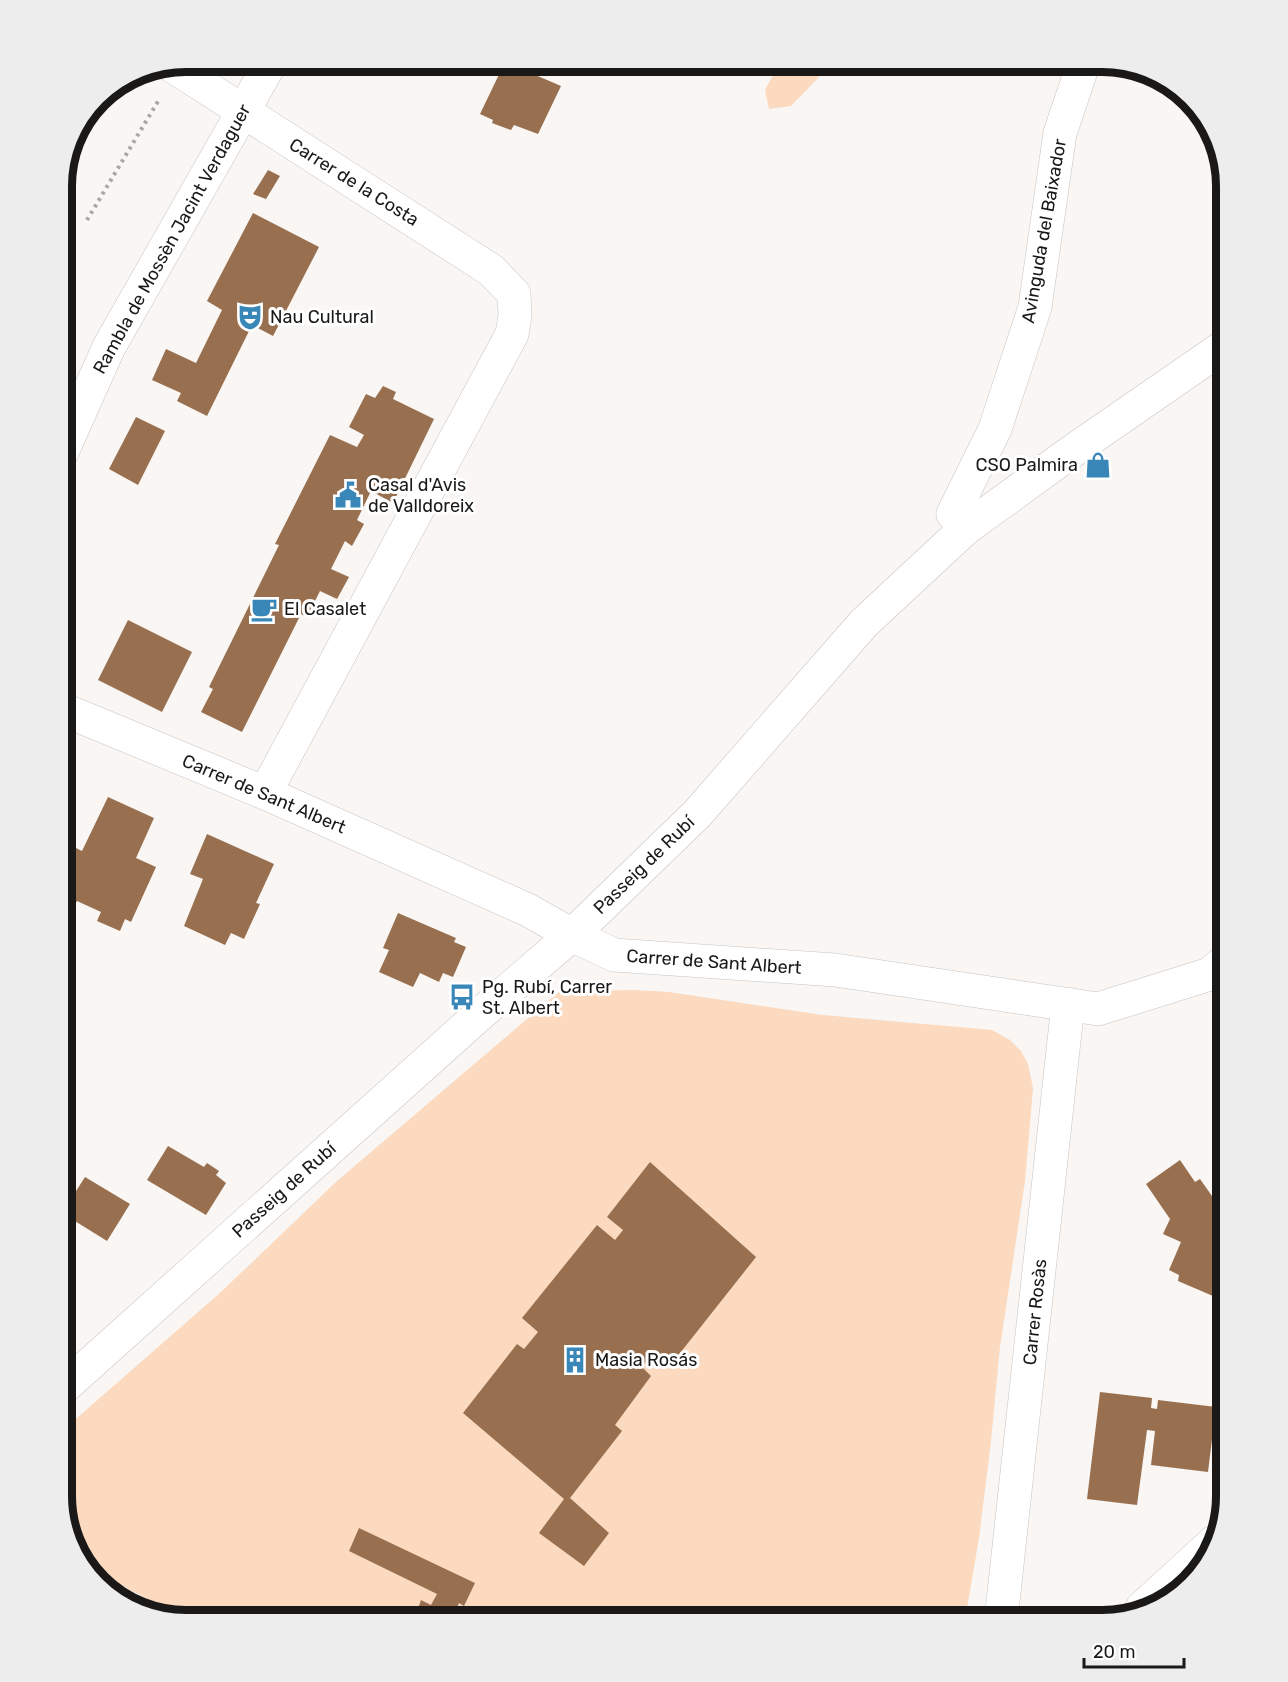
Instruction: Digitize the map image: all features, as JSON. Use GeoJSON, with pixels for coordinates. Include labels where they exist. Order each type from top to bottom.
{"type":"FeatureCollection","features":[{"type":"Feature","properties":{"kind":"street","name":"Carrer de la Costa"},"geometry":{"type":"LineString","coordinates":[[182,72],[491,270],[514,294],[512,334],[485,388],[265,793]]}},
{"type":"Feature","properties":{"kind":"street","name":"Rambla de Mossèn Jacint Verdaguer"},"geometry":{"type":"LineString","coordinates":[[72,430],[109,347],[265,72]]}},
{"type":"Feature","properties":{"kind":"street","name":"Avinguda del Baixador"},"geometry":{"type":"LineString","coordinates":[[965,529],[953,514],[995,429],[1035,307],[1060,133],[1081,72]]}},
{"type":"Feature","properties":{"kind":"street","name":"Passeig de Rubí"},"geometry":{"type":"LineString","coordinates":[[72,1380],[572,935],[697,814],[864,623],[965,529],[1074,450],[1216,353]]}},
{"type":"Feature","properties":{"kind":"street","name":"Carrer de Sant Albert"},"geometry":{"type":"LineString","coordinates":[[72,713],[265,793],[528,910],[572,935],[614,954],[835,970],[1098,1009],[1210,974],[1216,969]]}},
{"type":"Feature","properties":{"kind":"street","name":"Carrer Rosàs"},"geometry":{"type":"LineString","coordinates":[[1002,1610],[1068,1004]]}},
{"type":"Feature","properties":{"kind":"street"},"geometry":{"type":"LineString","coordinates":[[1154,1597],[1199,1556]]}},
{"type":"Feature","properties":{"kind":"path"},"geometry":{"type":"LineString","coordinates":[[87,220],[171,73]]}},
{"type":"Feature","properties":{"kind":"shaded area"},"geometry":{"type":"Polygon","coordinates":[[[775,72],[823,72],[791,106],[769,109],[765,90],[775,72]]]}},
{"type":"Feature","properties":{"kind":"shaded area"},"geometry":{"type":"Polygon","coordinates":[[[560,991],[669,992],[823,1015],[992,1030],[1010,1040],[1021,1051],[1028,1064],[1033,1088],[1025,1181],[1000,1347],[979,1538],[967,1610],[186,1610],[162,1607],[108,1578],[91,1559],[74,1518],[72,1422],[221,1292],[337,1181],[560,991]]]}},
{"type":"Feature","properties":{"kind":"building"},"geometry":{"type":"Polygon","coordinates":[[[500,72],[528,72],[561,86],[538,134],[514,125],[511,130],[492,123],[493,120],[480,114],[500,72]]]}},
{"type":"Feature","properties":{"kind":"building"},"geometry":{"type":"Polygon","coordinates":[[[268,170],[280,176],[266,199],[253,194],[268,170]]]}},
{"type":"Feature","properties":{"kind":"building","name":"Nau Cultural"},"geometry":{"type":"Polygon","coordinates":[[[253,213],[319,247],[273,336],[252,325],[207,416],[177,401],[181,393],[152,380],[166,349],[196,363],[222,310],[207,301],[253,213]]]}},
{"type":"Feature","properties":{"kind":"building"},"geometry":{"type":"Polygon","coordinates":[[[383,386],[396,392],[393,399],[434,419],[393,503],[371,491],[357,520],[364,524],[352,546],[345,541],[331,569],[349,577],[337,599],[320,591],[307,617],[301,614],[242,732],[201,712],[213,689],[209,687],[279,545],[275,544],[330,435],[357,447],[364,435],[349,427],[366,394],[375,398],[383,386]]]}},
{"type":"Feature","properties":{"kind":"building"},"geometry":{"type":"Polygon","coordinates":[[[136,417],[165,431],[138,485],[109,469],[136,417]]]}},
{"type":"Feature","properties":{"kind":"building"},"geometry":{"type":"Polygon","coordinates":[[[128,620],[192,652],[162,712],[98,680],[128,620]]]}},
{"type":"Feature","properties":{"kind":"building"},"geometry":{"type":"Polygon","coordinates":[[[108,797],[154,818],[136,858],[156,867],[131,922],[125,919],[120,931],[97,921],[101,912],[77,901],[72,908],[72,846],[82,851],[108,797]]]}},
{"type":"Feature","properties":{"kind":"building"},"geometry":{"type":"Polygon","coordinates":[[[207,834],[274,864],[256,903],[260,904],[244,939],[231,933],[225,945],[184,926],[203,879],[190,874],[207,834]]]}},
{"type":"Feature","properties":{"kind":"building"},"geometry":{"type":"Polygon","coordinates":[[[398,913],[456,938],[454,942],[466,947],[453,977],[443,973],[439,982],[420,973],[413,987],[379,972],[389,950],[383,948],[398,913]]]}},
{"type":"Feature","properties":{"kind":"building"},"geometry":{"type":"Polygon","coordinates":[[[168,1146],[204,1167],[207,1163],[219,1171],[216,1175],[226,1183],[206,1215],[147,1180],[168,1146]]]}},
{"type":"Feature","properties":{"kind":"building"},"geometry":{"type":"Polygon","coordinates":[[[1180,1160],[1195,1182],[1200,1179],[1216,1202],[1216,1288],[1213,1296],[1178,1281],[1179,1275],[1169,1270],[1181,1242],[1163,1234],[1170,1219],[1146,1184],[1180,1160]]]}},
{"type":"Feature","properties":{"kind":"building","name":"Masia Rosás"},"geometry":{"type":"Polygon","coordinates":[[[650,1162],[756,1257],[669,1367],[652,1354],[642,1367],[651,1376],[615,1425],[622,1431],[570,1498],[609,1533],[584,1566],[539,1533],[564,1499],[463,1413],[517,1344],[524,1349],[538,1332],[522,1318],[597,1225],[615,1240],[623,1230],[607,1217],[650,1162]]]}},
{"type":"Feature","properties":{"kind":"building"},"geometry":{"type":"Polygon","coordinates":[[[85,1177],[130,1204],[107,1241],[72,1219],[72,1197],[85,1177]]]}},
{"type":"Feature","properties":{"kind":"building"},"geometry":{"type":"Polygon","coordinates":[[[1100,1392],[1152,1398],[1151,1408],[1157,1409],[1158,1400],[1216,1407],[1208,1472],[1151,1465],[1155,1431],[1147,1430],[1137,1505],[1087,1499],[1100,1392]]]}},
{"type":"Feature","properties":{"kind":"building"},"geometry":{"type":"Polygon","coordinates":[[[359,1528],[475,1583],[464,1606],[459,1603],[456,1610],[418,1610],[421,1600],[431,1605],[437,1594],[349,1551],[359,1528]]]}},
{"type":"Feature","properties":{"kind":"place","name":"Nau Cultural"},"geometry":{"type":"Point","coordinates":[250,317]}},
{"type":"Feature","properties":{"kind":"place","name":"CSO Palmira"},"geometry":{"type":"Point","coordinates":[1098,465]}},
{"type":"Feature","properties":{"kind":"place","name":"Casal d'Avis de Valldoreix"},"geometry":{"type":"Point","coordinates":[348,495]}},
{"type":"Feature","properties":{"kind":"place","name":"El Casalet"},"geometry":{"type":"Point","coordinates":[264,609]}},
{"type":"Feature","properties":{"kind":"place","name":"Pg. Rubí, Carrer St. Albert"},"geometry":{"type":"Point","coordinates":[462,997]}},
{"type":"Feature","properties":{"kind":"place","name":"Masia Rosás"},"geometry":{"type":"Point","coordinates":[575,1360]}}]}
